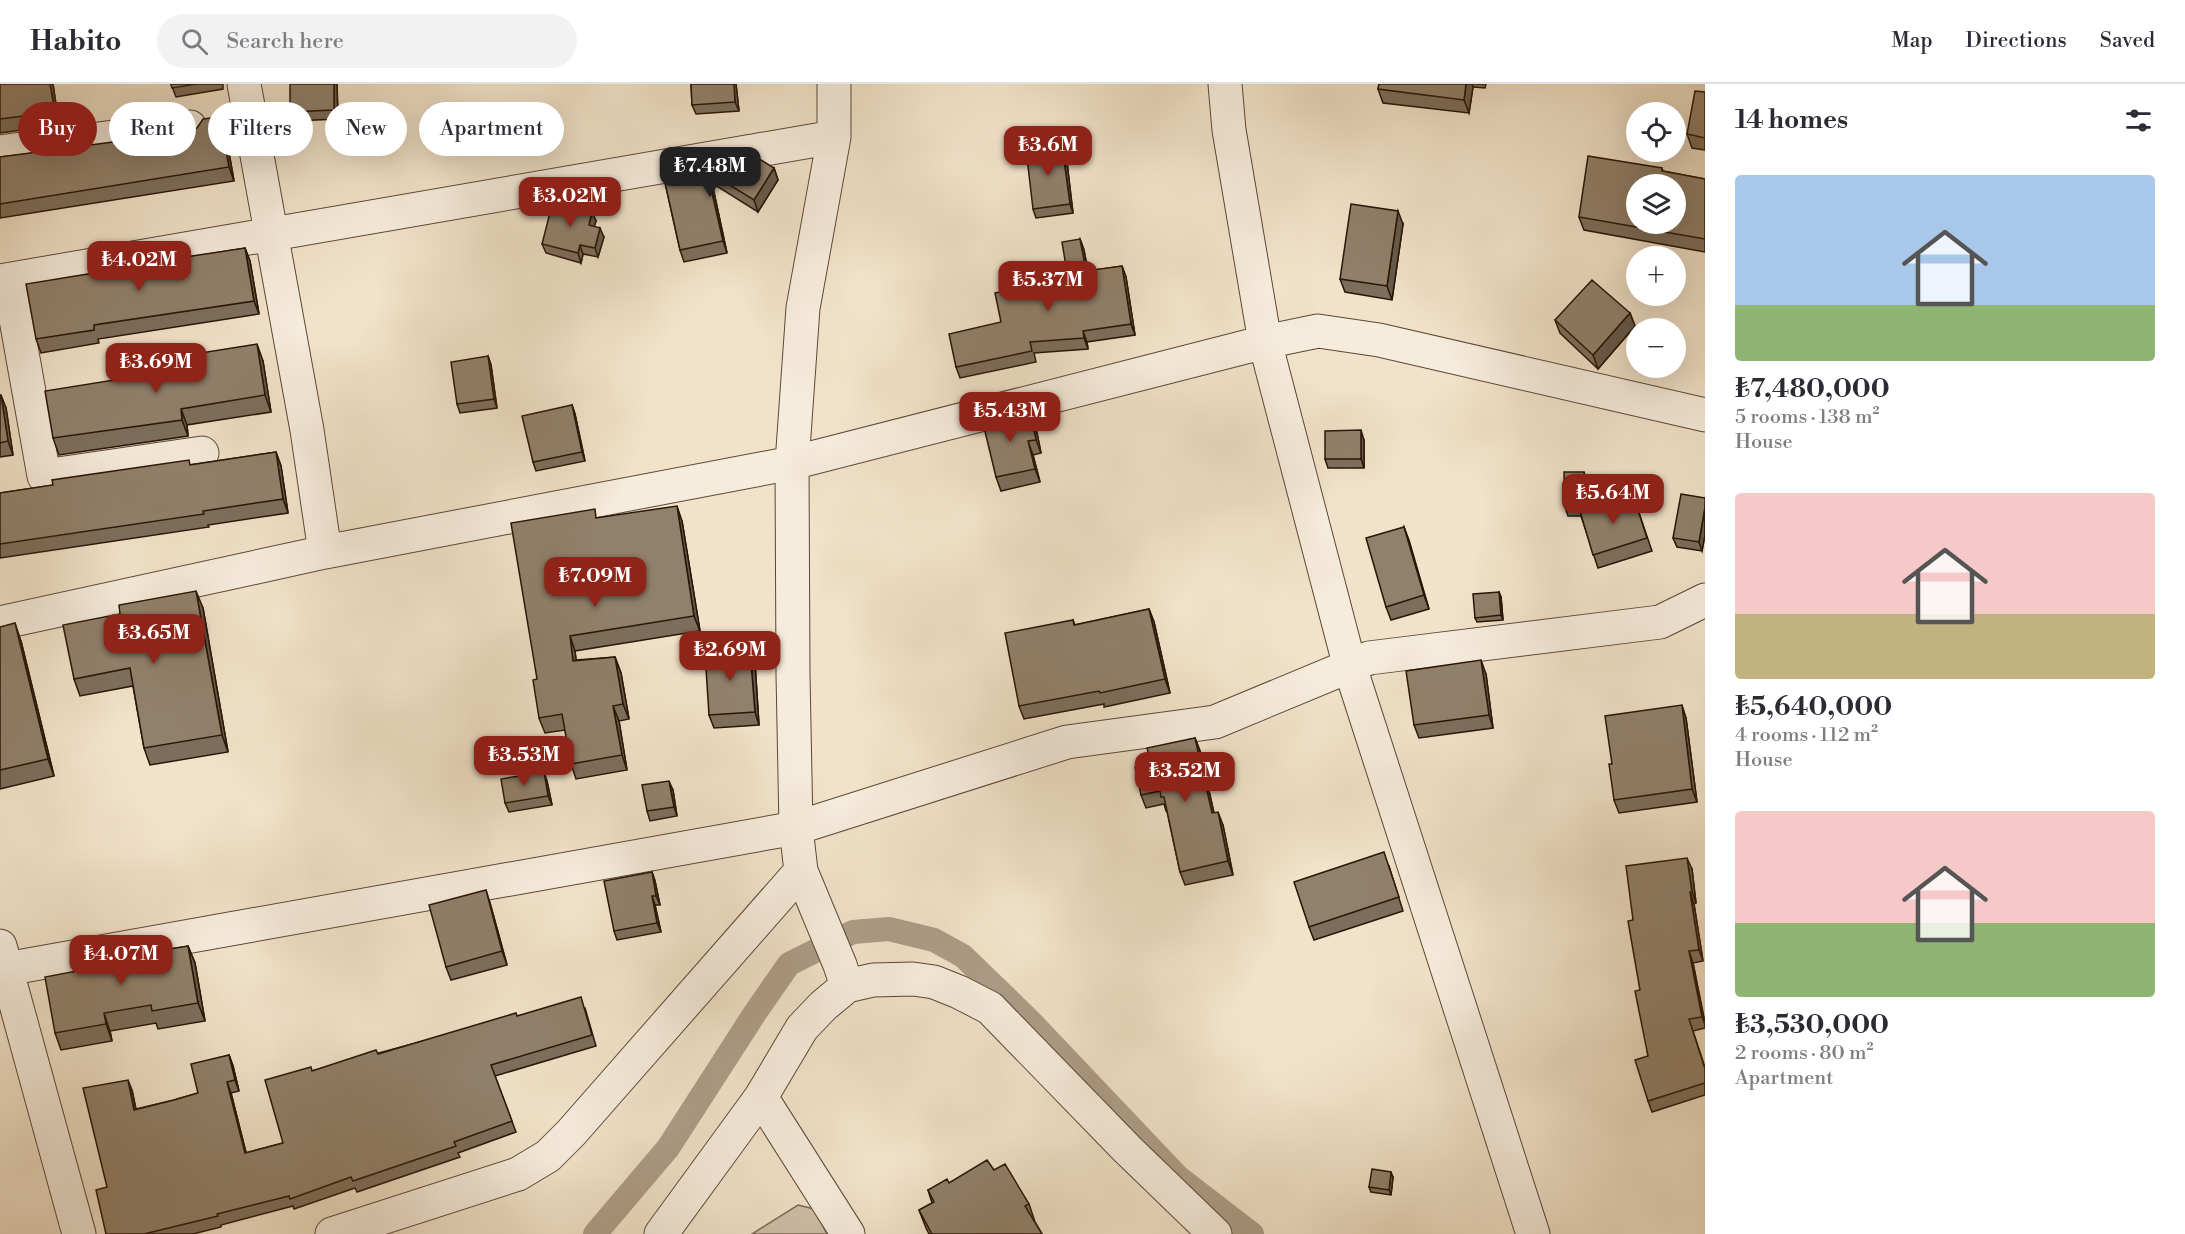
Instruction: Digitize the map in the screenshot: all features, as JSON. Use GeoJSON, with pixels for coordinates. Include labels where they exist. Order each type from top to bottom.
{"type":"FeatureCollection","features":[{"type":"Feature","properties":{"kind":"street"},"geometry":{"type":"LineString","coordinates":[[244,84],[307,430],[325,552]]}},
{"type":"Feature","properties":{"kind":"street"},"geometry":{"type":"LineString","coordinates":[[834,84],[834,137],[803,308],[792,464],[793,674],[796,828],[801,871],[843,975]]}},
{"type":"Feature","properties":{"kind":"street"},"geometry":{"type":"LineString","coordinates":[[1225,84],[1229,130],[1264,342],[1350,667],[1533,1234]]}},
{"type":"Feature","properties":{"kind":"street"},"geometry":{"type":"LineString","coordinates":[[202,453],[44,476],[4,280],[271,236],[708,157],[834,137]]}},
{"type":"Feature","properties":{"kind":"street"},"geometry":{"type":"LineString","coordinates":[[0,152],[109,138]]}},
{"type":"Feature","properties":{"kind":"street"},"geometry":{"type":"LineString","coordinates":[[0,622],[325,552],[792,464],[1264,342],[1318,331],[1379,340],[1705,415]]}},
{"type":"Feature","properties":{"kind":"street"},"geometry":{"type":"LineString","coordinates":[[79,1234],[3,958],[796,828],[1066,742],[1215,722],[1370,658],[1660,621],[1705,600]]}},
{"type":"Feature","properties":{"kind":"street"},"geometry":{"type":"LineString","coordinates":[[332,1234],[518,1174],[548,1156],[571,1133],[801,871]]}},
{"type":"Feature","properties":{"kind":"street"},"geometry":{"type":"LineString","coordinates":[[661,1234],[761,1097],[802,1028],[823,1006],[843,975]]}},
{"type":"Feature","properties":{"kind":"street"},"geometry":{"type":"LineString","coordinates":[[843,975],[873,980],[913,979],[934,982],[990,1008],[1127,1149],[1215,1234]]}},
{"type":"Feature","properties":{"kind":"street"},"geometry":{"type":"LineString","coordinates":[[761,1097],[848,1234]]}},
{"type":"Feature","properties":{"kind":"shaded area"},"geometry":{"type":"Polygon","coordinates":[[[798,1205],[814,1209],[827,1234],[752,1234],[798,1205]]]}},
{"type":"Feature","properties":{"kind":"building"},"geometry":{"type":"Polygon","coordinates":[[[0,84],[50,84],[53,102],[18,102],[18,117],[0,119],[0,84]]]}},
{"type":"Feature","properties":{"kind":"building"},"geometry":{"type":"Polygon","coordinates":[[[171,84],[196,84],[172,88],[171,84]]]}},
{"type":"Feature","properties":{"kind":"building"},"geometry":{"type":"Polygon","coordinates":[[[290,84],[334,84],[334,102],[325,102],[325,110],[313,111],[313,102],[290,102],[290,84]]]}},
{"type":"Feature","properties":{"kind":"building"},"geometry":{"type":"Polygon","coordinates":[[[691,84],[734,84],[735,102],[692,105],[691,84]]]}},
{"type":"Feature","properties":{"kind":"building"},"geometry":{"type":"Polygon","coordinates":[[[1379,84],[1466,84],[1464,100],[1378,89],[1379,84]]]}},
{"type":"Feature","properties":{"kind":"building"},"geometry":{"type":"Polygon","coordinates":[[[1695,91],[1705,92],[1705,138],[1687,134],[1695,91]]]}},
{"type":"Feature","properties":{"kind":"building"},"geometry":{"type":"Polygon","coordinates":[[[208,118],[208,156],[227,156],[229,167],[0,204],[0,157],[18,155],[97,156],[97,144],[109,143],[109,156],[196,156],[196,128],[203,119],[208,118]]]}},
{"type":"Feature","properties":{"kind":"building"},"geometry":{"type":"Polygon","coordinates":[[[1062,145],[1070,204],[1033,209],[1026,149],[1062,145]]]}},
{"type":"Feature","properties":{"kind":"building"},"geometry":{"type":"Polygon","coordinates":[[[1588,156],[1662,168],[1662,171],[1678,174],[1626,174],[1626,225],[1579,217],[1588,156]]]}},
{"type":"Feature","properties":{"kind":"building"},"geometry":{"type":"Polygon","coordinates":[[[756,157],[774,168],[754,200],[707,171],[723,241],[680,250],[664,178],[729,161],[756,157]]]}},
{"type":"Feature","properties":{"kind":"building"},"geometry":{"type":"Polygon","coordinates":[[[1686,175],[1705,179],[1705,239],[1676,234],[1686,234],[1686,175]]]}},
{"type":"Feature","properties":{"kind":"building"},"geometry":{"type":"Polygon","coordinates":[[[553,201],[592,211],[589,225],[600,228],[595,248],[580,245],[578,253],[542,244],[553,201]]]}},
{"type":"Feature","properties":{"kind":"building"},"geometry":{"type":"Polygon","coordinates":[[[1351,204],[1398,211],[1387,286],[1340,279],[1351,204]]]}},
{"type":"Feature","properties":{"kind":"building"},"geometry":{"type":"Polygon","coordinates":[[[1080,239],[1086,271],[1122,266],[1131,324],[1083,331],[1084,338],[1030,342],[1032,351],[956,367],[949,334],[1001,322],[995,293],[1013,289],[1069,285],[1062,242],[1080,239]]]}},
{"type":"Feature","properties":{"kind":"building"},"geometry":{"type":"Polygon","coordinates":[[[245,248],[254,301],[94,325],[94,330],[36,339],[26,284],[106,271],[106,269],[245,248]]]}},
{"type":"Feature","properties":{"kind":"building"},"geometry":{"type":"Polygon","coordinates":[[[1592,280],[1630,313],[1593,355],[1555,320],[1592,280]]]}},
{"type":"Feature","properties":{"kind":"building"},"geometry":{"type":"Polygon","coordinates":[[[257,344],[265,395],[181,409],[182,420],[53,438],[45,391],[196,367],[194,354],[257,344]]]}},
{"type":"Feature","properties":{"kind":"building"},"geometry":{"type":"Polygon","coordinates":[[[488,356],[494,399],[457,404],[451,362],[488,356]]]}},
{"type":"Feature","properties":{"kind":"building"},"geometry":{"type":"Polygon","coordinates":[[[0,395],[8,441],[0,443],[0,395]]]}},
{"type":"Feature","properties":{"kind":"building"},"geometry":{"type":"Polygon","coordinates":[[[572,405],[582,452],[533,462],[522,416],[572,405]]]}},
{"type":"Feature","properties":{"kind":"building"},"geometry":{"type":"Polygon","coordinates":[[[1022,410],[1025,421],[1032,419],[1036,440],[1028,441],[1035,469],[996,477],[982,419],[1022,410]]]}},
{"type":"Feature","properties":{"kind":"building"},"geometry":{"type":"Polygon","coordinates":[[[1361,430],[1361,459],[1325,459],[1325,431],[1361,430]]]}},
{"type":"Feature","properties":{"kind":"building"},"geometry":{"type":"Polygon","coordinates":[[[276,452],[283,499],[203,511],[204,514],[0,544],[0,493],[53,485],[52,480],[189,460],[190,465],[276,452]]]}},
{"type":"Feature","properties":{"kind":"building"},"geometry":{"type":"Polygon","coordinates":[[[1564,472],[1584,472],[1584,507],[1565,507],[1564,472]]]}},
{"type":"Feature","properties":{"kind":"building"},"geometry":{"type":"Polygon","coordinates":[[[1681,494],[1705,498],[1699,542],[1673,538],[1681,494]]]}},
{"type":"Feature","properties":{"kind":"building"},"geometry":{"type":"Polygon","coordinates":[[[1633,495],[1647,538],[1593,555],[1580,511],[1633,495]]]}},
{"type":"Feature","properties":{"kind":"building"},"geometry":{"type":"Polygon","coordinates":[[[677,506],[694,616],[570,636],[573,661],[615,657],[623,704],[613,706],[622,755],[571,764],[562,714],[539,718],[533,680],[537,679],[511,523],[595,509],[596,518],[677,506]]]}},
{"type":"Feature","properties":{"kind":"building"},"geometry":{"type":"Polygon","coordinates":[[[1404,527],[1424,595],[1386,607],[1366,538],[1404,527]]]}},
{"type":"Feature","properties":{"kind":"building"},"geometry":{"type":"Polygon","coordinates":[[[196,591],[222,735],[144,748],[130,668],[74,679],[63,625],[120,614],[119,605],[196,591]]]}},
{"type":"Feature","properties":{"kind":"building"},"geometry":{"type":"Polygon","coordinates":[[[1499,592],[1501,615],[1475,618],[1473,594],[1499,592]]]}},
{"type":"Feature","properties":{"kind":"building"},"geometry":{"type":"Polygon","coordinates":[[[1149,609],[1165,679],[1100,693],[1099,691],[1019,706],[1005,633],[1073,620],[1074,625],[1149,609]]]}},
{"type":"Feature","properties":{"kind":"building"},"geometry":{"type":"Polygon","coordinates":[[[15,623],[48,759],[0,770],[0,627],[15,623]]]}},
{"type":"Feature","properties":{"kind":"building"},"geometry":{"type":"Polygon","coordinates":[[[750,649],[755,712],[709,715],[705,653],[750,649]]]}},
{"type":"Feature","properties":{"kind":"building"},"geometry":{"type":"Polygon","coordinates":[[[1481,660],[1489,715],[1414,725],[1406,671],[1481,660]]]}},
{"type":"Feature","properties":{"kind":"building"},"geometry":{"type":"Polygon","coordinates":[[[1682,705],[1692,789],[1614,800],[1609,764],[1612,764],[1605,716],[1682,705]]]}},
{"type":"Feature","properties":{"kind":"building"},"geometry":{"type":"Polygon","coordinates":[[[1195,738],[1212,813],[1218,812],[1228,861],[1180,872],[1164,797],[1161,797],[1160,791],[1141,795],[1135,767],[1151,764],[1147,748],[1195,738]]]}},
{"type":"Feature","properties":{"kind":"building"},"geometry":{"type":"Polygon","coordinates":[[[544,772],[548,796],[505,803],[501,779],[544,772]]]}},
{"type":"Feature","properties":{"kind":"building"},"geometry":{"type":"Polygon","coordinates":[[[669,781],[674,807],[647,811],[642,785],[669,781]]]}},
{"type":"Feature","properties":{"kind":"building"},"geometry":{"type":"Polygon","coordinates":[[[1384,852],[1399,897],[1309,927],[1294,882],[1384,852]]]}},
{"type":"Feature","properties":{"kind":"building"},"geometry":{"type":"Polygon","coordinates":[[[1687,858],[1699,950],[1689,951],[1702,1017],[1689,1019],[1705,1069],[1705,1083],[1648,1101],[1635,1060],[1648,1056],[1635,991],[1640,990],[1628,921],[1633,920],[1626,866],[1687,858]]]}},
{"type":"Feature","properties":{"kind":"building"},"geometry":{"type":"Polygon","coordinates":[[[652,872],[656,896],[652,896],[657,923],[614,931],[604,881],[652,872]]]}},
{"type":"Feature","properties":{"kind":"building"},"geometry":{"type":"Polygon","coordinates":[[[486,890],[502,951],[446,967],[429,905],[486,890]]]}},
{"type":"Feature","properties":{"kind":"building"},"geometry":{"type":"Polygon","coordinates":[[[188,946],[198,1003],[152,1011],[151,1005],[104,1013],[106,1024],[55,1033],[45,977],[82,970],[81,958],[138,948],[139,954],[188,946]]]}},
{"type":"Feature","properties":{"kind":"building"},"geometry":{"type":"Polygon","coordinates":[[[581,997],[592,1035],[491,1065],[512,1121],[454,1142],[456,1146],[353,1181],[351,1177],[290,1199],[289,1196],[144,1234],[106,1234],[96,1190],[107,1187],[83,1088],[128,1080],[134,1110],[198,1093],[191,1064],[229,1055],[235,1080],[227,1082],[245,1153],[283,1143],[265,1080],[311,1067],[312,1071],[376,1050],[378,1054],[516,1013],[517,1016],[581,997]]]}},
{"type":"Feature","properties":{"kind":"building"},"geometry":{"type":"Polygon","coordinates":[[[987,1160],[994,1170],[1005,1164],[1029,1204],[1025,1206],[1042,1234],[932,1234],[919,1210],[934,1202],[928,1190],[947,1179],[949,1183],[987,1160]]]}},
{"type":"Feature","properties":{"kind":"building"},"geometry":{"type":"Polygon","coordinates":[[[1372,1169],[1391,1172],[1389,1190],[1369,1187],[1372,1169]]]}},
{"type":"Feature","properties":{"kind":"waterway"},"geometry":{"type":"LineString","coordinates":[[595,1234],[668,1148],[789,964],[853,932],[889,929],[934,940],[963,956],[1029,1020],[1178,1177],[1252,1234]]}}]}
